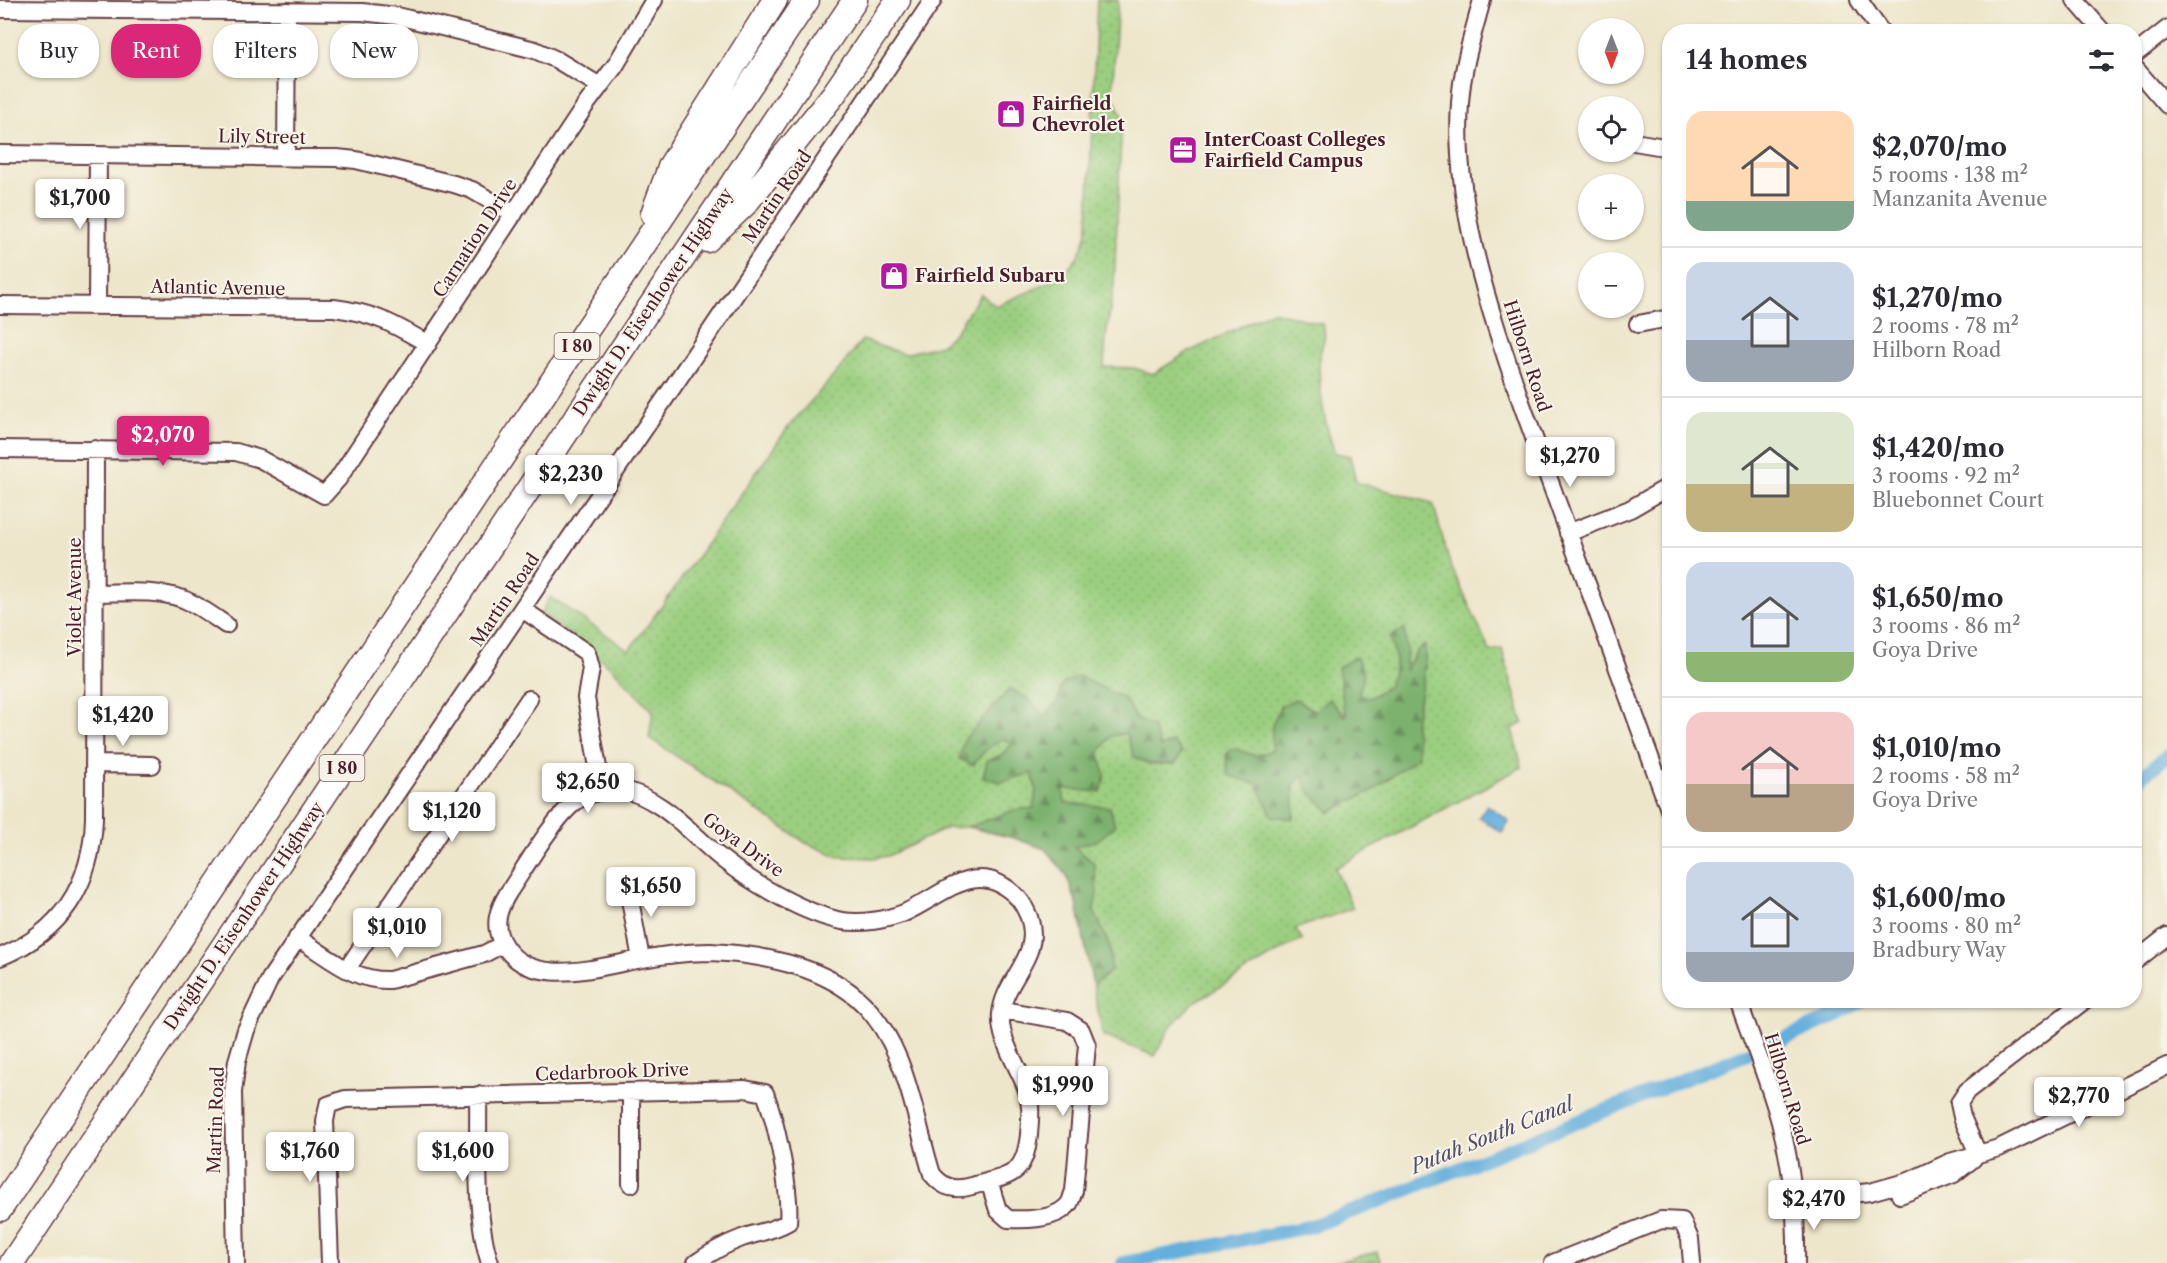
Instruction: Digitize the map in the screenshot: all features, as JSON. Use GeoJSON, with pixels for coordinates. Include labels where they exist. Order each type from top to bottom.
{"type":"FeatureCollection","features":[{"type":"Feature","properties":{"kind":"highway"},"geometry":{"type":"LineString","coordinates":[[637,256],[671,165],[775,0]]}},
{"type":"Feature","properties":{"kind":"highway","name":"I 80"},"geometry":{"type":"LineString","coordinates":[[0,1209],[807,0]]}},
{"type":"Feature","properties":{"kind":"highway","name":"Dwight D. Eisenhower Highway"},"geometry":{"type":"LineString","coordinates":[[12,1263],[855,0]]}},
{"type":"Feature","properties":{"kind":"highway"},"geometry":{"type":"LineString","coordinates":[[673,273],[745,204],[834,94],[898,0]]}},
{"type":"Feature","properties":{"kind":"street","name":"Carnation Drive"},"geometry":{"type":"LineString","coordinates":[[95,449],[236,452],[260,459],[324,495],[338,479],[615,66],[654,0]]}},
{"type":"Feature","properties":{"kind":"street","name":"Martin Road"},"geometry":{"type":"LineString","coordinates":[[236,1263],[232,1123],[237,1061],[256,1005],[270,979],[933,0]]}},
{"type":"Feature","properties":{"kind":"street","name":"Hilborn Road"},"geometry":{"type":"LineString","coordinates":[[1482,0],[1468,49],[1461,93],[1459,136],[1462,178],[1479,268],[1495,326],[1662,790]]}},
{"type":"Feature","properties":{"kind":"street"},"geometry":{"type":"LineString","coordinates":[[1859,0],[1876,24]]}},
{"type":"Feature","properties":{"kind":"street"},"geometry":{"type":"LineString","coordinates":[[2075,0],[2096,24]]}},
{"type":"Feature","properties":{"kind":"street"},"geometry":{"type":"LineString","coordinates":[[0,9],[362,12],[398,16],[535,50],[557,60],[600,86]]}},
{"type":"Feature","properties":{"kind":"street"},"geometry":{"type":"LineString","coordinates":[[286,157],[287,11]]}},
{"type":"Feature","properties":{"kind":"street"},"geometry":{"type":"LineString","coordinates":[[2142,49],[2167,29]]}},
{"type":"Feature","properties":{"kind":"street"},"geometry":{"type":"LineString","coordinates":[[2142,77],[2167,105]]}},
{"type":"Feature","properties":{"kind":"street"},"geometry":{"type":"LineString","coordinates":[[1644,144],[1662,147]]}},
{"type":"Feature","properties":{"kind":"street","name":"Lily Street"},"geometry":{"type":"LineString","coordinates":[[0,154],[337,158],[405,172],[472,190],[514,214]]}},
{"type":"Feature","properties":{"kind":"street"},"geometry":{"type":"LineString","coordinates":[[97,306],[98,155]]}},
{"type":"Feature","properties":{"kind":"street","name":"Atlantic Avenue"},"geometry":{"type":"LineString","coordinates":[[0,305],[346,309],[391,322],[428,344]]}},
{"type":"Feature","properties":{"kind":"street"},"geometry":{"type":"LineString","coordinates":[[1638,324],[1662,320]]}},
{"type":"Feature","properties":{"kind":"street"},"geometry":{"type":"LineString","coordinates":[[0,449],[95,449]]}},
{"type":"Feature","properties":{"kind":"street","name":"Violet Avenue"},"geometry":{"type":"LineString","coordinates":[[0,957],[33,940],[51,926],[66,909],[78,890],[90,857],[93,837],[94,764],[95,449]]}},
{"type":"Feature","properties":{"kind":"street"},"geometry":{"type":"LineString","coordinates":[[1568,533],[1630,509],[1662,491]]}},
{"type":"Feature","properties":{"kind":"street"},"geometry":{"type":"LineString","coordinates":[[94,592],[159,593],[182,598],[226,625]]}},
{"type":"Feature","properties":{"kind":"street"},"geometry":{"type":"LineString","coordinates":[[522,609],[587,653],[591,668],[586,698],[602,791]]}},
{"type":"Feature","properties":{"kind":"street"},"geometry":{"type":"LineString","coordinates":[[346,969],[529,699]]}},
{"type":"Feature","properties":{"kind":"street"},"geometry":{"type":"LineString","coordinates":[[94,764],[152,765]]}},
{"type":"Feature","properties":{"kind":"street","name":"Goya Drive"},"geometry":{"type":"LineString","coordinates":[[619,789],[634,791],[653,800],[723,860],[749,879],[816,913],[843,921],[885,919],[904,913],[965,880],[983,879],[1001,885],[1018,898],[1032,925],[1032,942],[1028,957],[1006,994],[1002,1010],[1003,1035],[1027,1090],[1031,1116],[1027,1153],[1022,1164],[1014,1172],[989,1181],[963,1189],[951,1188],[940,1183],[932,1174],[892,1042],[869,1009],[836,982],[803,969],[739,955],[709,952],[673,954],[579,972],[548,971],[529,967],[512,958],[503,944],[498,934],[497,919],[500,906],[508,893],[560,816],[575,802],[602,791],[619,789]]}},
{"type":"Feature","properties":{"kind":"street"},"geometry":{"type":"LineString","coordinates":[[627,884],[641,959]]}},
{"type":"Feature","properties":{"kind":"street"},"geometry":{"type":"LineString","coordinates":[[2142,956],[2167,936]]}},
{"type":"Feature","properties":{"kind":"street"},"geometry":{"type":"LineString","coordinates":[[297,938],[346,969],[362,977],[375,980],[390,980],[484,954],[503,944]]}},
{"type":"Feature","properties":{"kind":"street","name":"Hilborn Road"},"geometry":{"type":"LineString","coordinates":[[1740,1008],[1780,1122],[1794,1200],[1797,1230],[1796,1263]]}},
{"type":"Feature","properties":{"kind":"street"},"geometry":{"type":"LineString","coordinates":[[1978,1154],[1962,1117],[1959,1103],[1967,1091],[2075,1008]]}},
{"type":"Feature","properties":{"kind":"street"},"geometry":{"type":"LineString","coordinates":[[989,1181],[998,1210],[1008,1219],[1024,1220],[1054,1215],[1069,1205],[1074,1191],[1087,1045],[1081,1030],[1067,1021],[1002,1010]]}},
{"type":"Feature","properties":{"kind":"street"},"geometry":{"type":"LineString","coordinates":[[1794,1200],[1870,1192],[1909,1181],[1950,1162],[1999,1148],[2167,1066]]}},
{"type":"Feature","properties":{"kind":"street","name":"Cedarbrook Drive"},"geometry":{"type":"LineString","coordinates":[[330,1263],[325,1121],[328,1105],[345,1099],[478,1095],[745,1089],[765,1093],[771,1110],[790,1206],[788,1222],[775,1230],[743,1238],[712,1252],[696,1263]]}},
{"type":"Feature","properties":{"kind":"street"},"geometry":{"type":"LineString","coordinates":[[631,1092],[631,1184]]}},
{"type":"Feature","properties":{"kind":"street"},"geometry":{"type":"LineString","coordinates":[[478,1095],[481,1218],[483,1243],[490,1263]]}},
{"type":"Feature","properties":{"kind":"street"},"geometry":{"type":"LineString","coordinates":[[1870,1192],[1891,1197],[1909,1193],[1954,1174],[1978,1154]]}},
{"type":"Feature","properties":{"kind":"street"},"geometry":{"type":"LineString","coordinates":[[1909,1181],[1937,1181]]}},
{"type":"Feature","properties":{"kind":"street"},"geometry":{"type":"LineString","coordinates":[[1553,1263],[1661,1220],[1682,1221],[1690,1239],[1692,1263]]}},
{"type":"Feature","properties":{"kind":"green space"},"geometry":{"type":"Polygon","coordinates":[[[1097,0],[1118,0],[1112,95],[1122,116],[1114,284],[1104,367],[1134,368],[1153,374],[1185,354],[1272,311],[1322,324],[1325,335],[1319,360],[1320,384],[1325,419],[1335,453],[1350,456],[1356,482],[1433,503],[1450,564],[1490,651],[1502,649],[1523,723],[1512,729],[1522,767],[1335,868],[1353,908],[1295,929],[1303,940],[1287,947],[1193,1003],[1170,1027],[1155,1056],[1103,1036],[1077,904],[1066,874],[1045,849],[1014,838],[968,827],[947,828],[888,856],[873,858],[839,857],[806,843],[649,738],[653,711],[612,668],[541,613],[550,597],[629,650],[789,426],[862,340],[904,354],[941,345],[955,332],[981,294],[996,306],[1042,286],[1067,269],[1077,258],[1084,243],[1088,225],[1097,0]]]}},
{"type":"Feature","properties":{"kind":"green space"},"geometry":{"type":"Polygon","coordinates":[[[1404,629],[1407,651],[1405,671],[1417,651],[1425,645],[1425,667],[1415,724],[1418,757],[1373,790],[1330,812],[1308,790],[1302,775],[1294,785],[1294,819],[1272,816],[1257,784],[1228,775],[1226,755],[1233,748],[1256,756],[1272,750],[1272,725],[1280,707],[1295,699],[1315,711],[1329,699],[1345,716],[1338,667],[1356,657],[1364,673],[1359,694],[1370,698],[1389,686],[1396,661],[1390,637],[1404,629]]]}},
{"type":"Feature","properties":{"kind":"green space"},"geometry":{"type":"Polygon","coordinates":[[[1078,676],[1125,699],[1135,718],[1153,727],[1160,747],[1173,742],[1182,752],[1175,764],[1149,764],[1134,757],[1126,733],[1111,736],[1099,752],[1105,776],[1101,792],[1063,789],[1065,803],[1110,807],[1115,826],[1098,840],[1074,847],[1094,863],[1097,893],[1094,911],[1110,947],[1111,971],[1093,985],[1077,904],[1066,874],[1045,849],[1014,838],[968,827],[1014,810],[1034,808],[1036,789],[1032,773],[1001,782],[983,777],[987,761],[1001,755],[1012,744],[1003,738],[986,750],[973,765],[959,759],[964,740],[1010,689],[1028,698],[1045,717],[1057,702],[1063,684],[1078,676]]]}},
{"type":"Feature","properties":{"kind":"green space"},"geometry":{"type":"Polygon","coordinates":[[[1377,1252],[1381,1263],[1331,1263],[1377,1252]]]}},
{"type":"Feature","properties":{"kind":"water"},"geometry":{"type":"Polygon","coordinates":[[[1487,805],[1509,821],[1502,833],[1479,817],[1487,805]]]}},
{"type":"Feature","properties":{"kind":"waterway","name":"Putah South Canal"},"geometry":{"type":"LineString","coordinates":[[2142,776],[2167,756]]}},
{"type":"Feature","properties":{"kind":"waterway","name":"Putah South Canal"},"geometry":{"type":"LineString","coordinates":[[1123,1263],[1308,1227],[1359,1209],[1777,1042],[1849,1008]]}},
{"type":"Feature","properties":{"kind":"place","name":"Fairfield Chevrolet"},"geometry":{"type":"Point","coordinates":[1011,114]}},
{"type":"Feature","properties":{"kind":"place","name":"InterCoast Colleges Fairfield Campus"},"geometry":{"type":"Point","coordinates":[1183,150]}},
{"type":"Feature","properties":{"kind":"place","name":"Fairfield Subaru"},"geometry":{"type":"Point","coordinates":[894,276]}}]}
